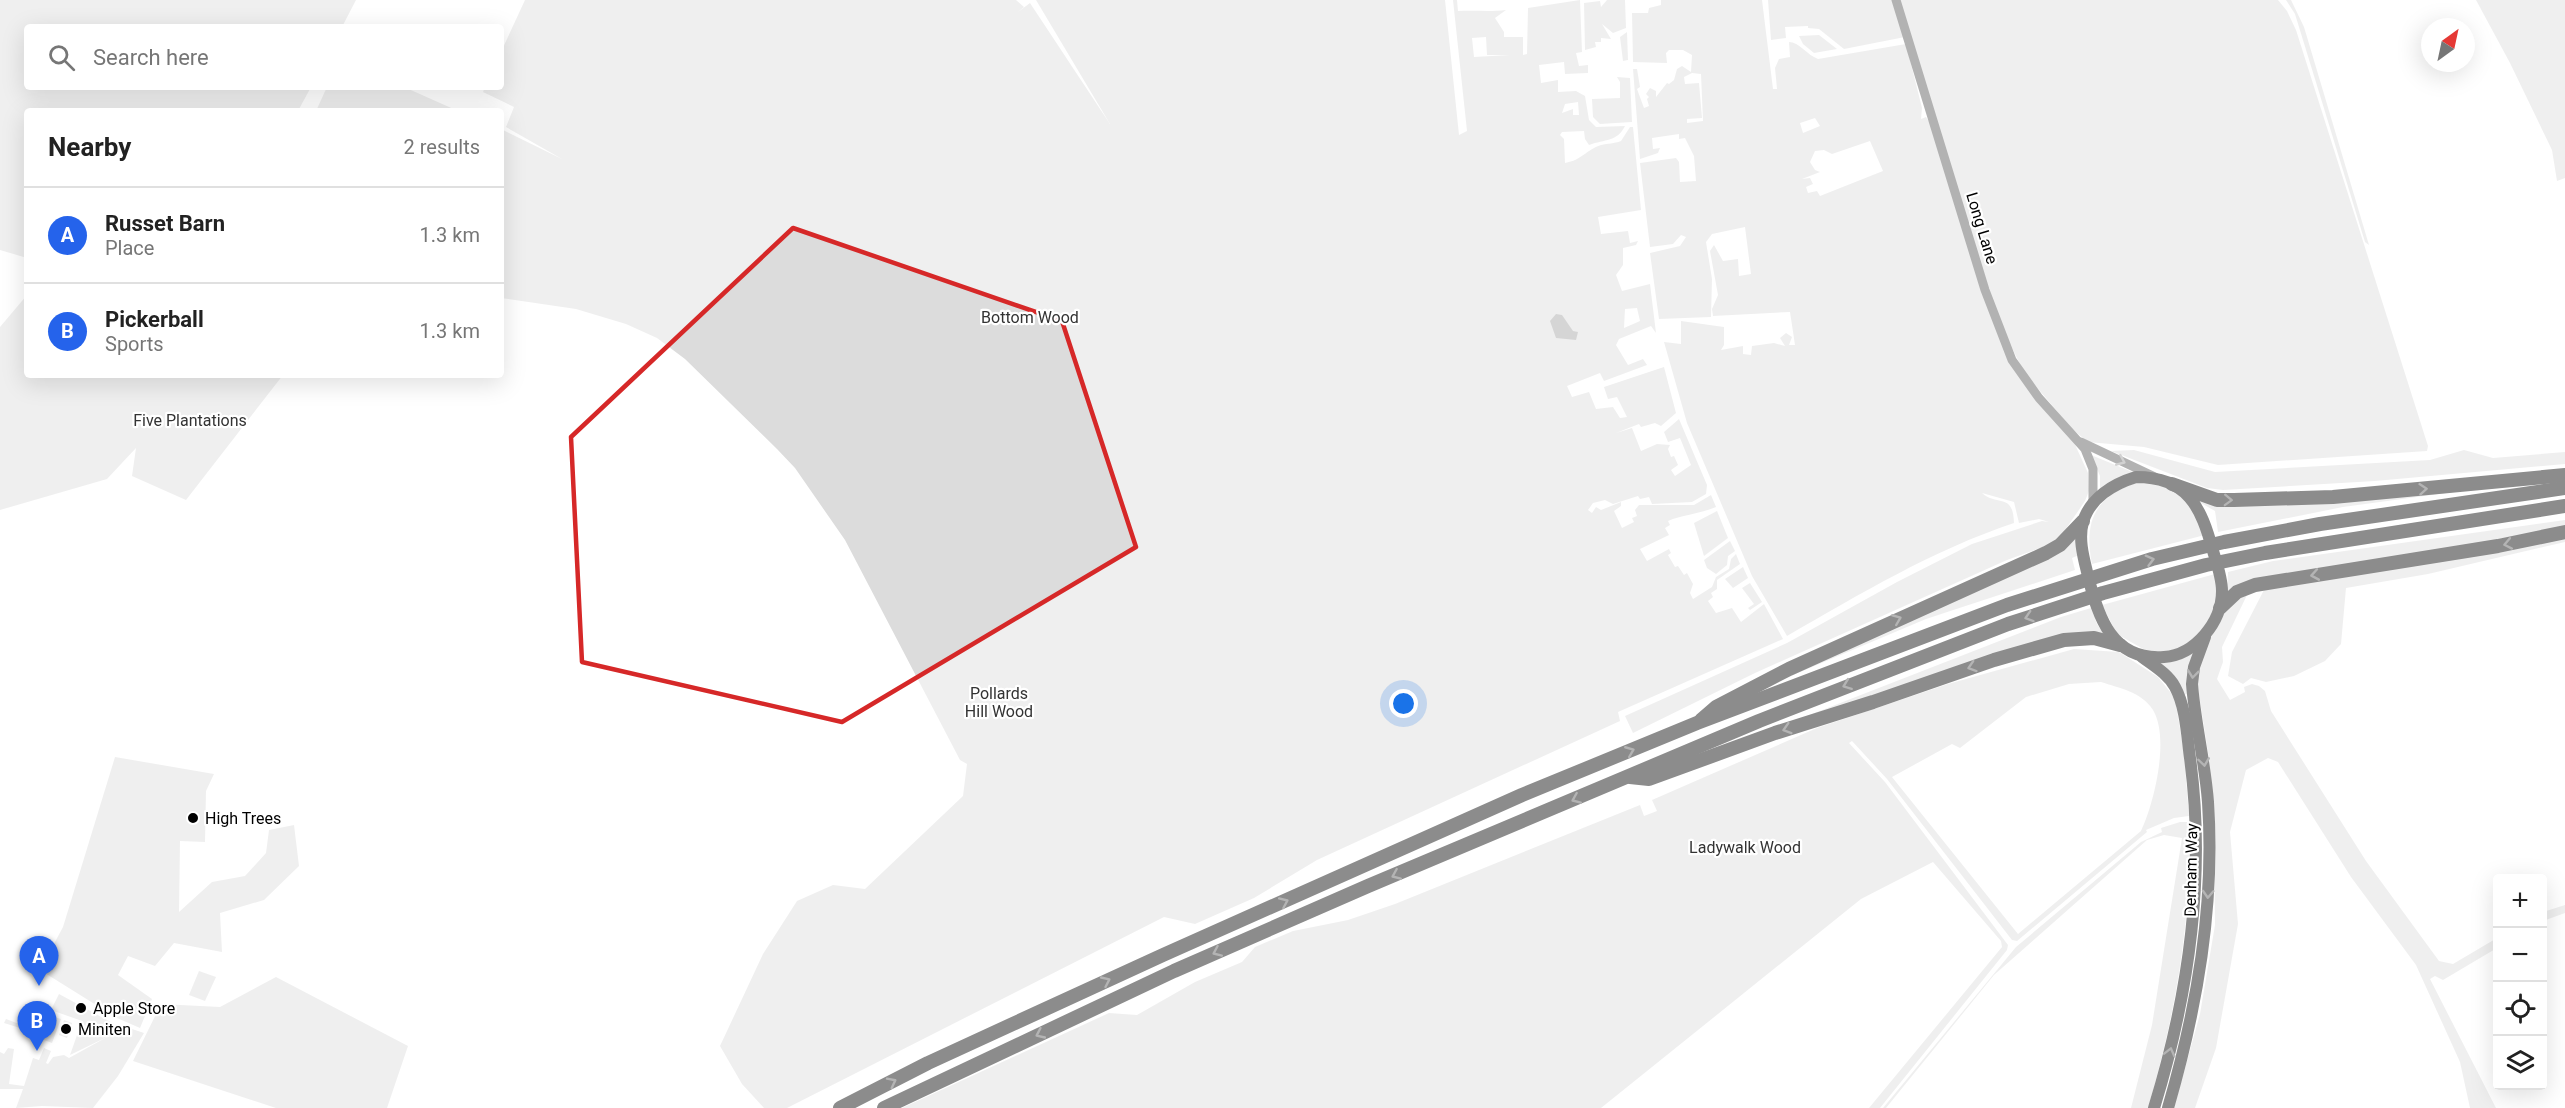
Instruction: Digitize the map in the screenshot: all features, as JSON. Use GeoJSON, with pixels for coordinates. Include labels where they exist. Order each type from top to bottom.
{"type":"FeatureCollection","features":[{"type":"Feature","properties":{"kind":"highway"},"geometry":{"type":"LineString","coordinates":[[2166,482],[2217,500],[2242,500],[2333,497],[2565,476]]}},
{"type":"Feature","properties":{"kind":"highway"},"geometry":{"type":"LineString","coordinates":[[840,1108],[928,1064],[1163,955],[1522,795],[1697,723],[1945,627],[2080,580],[2224,542],[2320,524],[2565,488]]}},
{"type":"Feature","properties":{"kind":"highway"},"geometry":{"type":"LineString","coordinates":[[884,1108],[1174,971],[1845,686],[2008,624],[2085,598],[2206,565],[2565,506]]}},
{"type":"Feature","properties":{"kind":"highway"},"geometry":{"type":"LineString","coordinates":[[1697,723],[1716,707],[1789,669],[2046,553],[2060,545],[2084,521]]}},
{"type":"Feature","properties":{"kind":"highway"},"geometry":{"type":"LineString","coordinates":[[2220,608],[2237,592],[2256,585],[2498,546],[2565,532]]}},
{"type":"Feature","properties":{"kind":"highway"},"geometry":{"type":"LineString","coordinates":[[1630,777],[1649,779],[1774,733],[1994,660],[2064,640],[2094,638],[2120,645]]}},
{"type":"Feature","properties":{"kind":"main road"},"geometry":{"type":"LineString","coordinates":[[2136,477],[2166,482],[2187,494],[2205,520],[2222,591],[2220,608],[2208,632],[2194,645],[2179,654],[2164,657],[2137,652],[2120,645],[2110,635],[2096,608],[2081,539],[2084,521],[2093,504],[2118,482],[2136,477]]}},
{"type":"Feature","properties":{"kind":"main road","name":"Denham Way"},"geometry":{"type":"LineString","coordinates":[[2168,1108],[2200,974],[2207,916],[2202,804],[2192,684],[2194,667],[2208,632]]}},
{"type":"Feature","properties":{"kind":"main road","name":"Denham Way"},"geometry":{"type":"LineString","coordinates":[[2137,652],[2164,673],[2176,689],[2202,804]]}},
{"type":"Feature","properties":{"kind":"main road","name":"Denham Way"},"geometry":{"type":"LineString","coordinates":[[2154,1108],[2185,979],[2203,833]]}},
{"type":"Feature","properties":{"kind":"street","name":"Long Lane"},"geometry":{"type":"LineString","coordinates":[[1896,0],[1985,290],[2012,360],[2039,398],[2081,442],[2093,470],[2093,504]]}},
{"type":"Feature","properties":{"kind":"street","name":"Long Lane"},"geometry":{"type":"LineString","coordinates":[[2081,442],[2166,482]]}},
{"type":"Feature","properties":{"kind":"highlighted area"},"geometry":{"type":"Polygon","coordinates":[[[793,228],[1062,321],[1136,547],[842,722],[582,662],[571,437],[793,228]]]}},
{"type":"Feature","properties":{"kind":"green space"},"geometry":{"type":"Polygon","coordinates":[[[0,0],[356,0],[344,24],[24,24],[24,90],[309,90],[300,108],[24,108],[24,257],[0,250],[0,0]]]}},
{"type":"Feature","properties":{"kind":"green space"},"geometry":{"type":"Polygon","coordinates":[[[525,0],[1016,0],[1024,7],[1018,12],[1030,3],[1110,124],[1036,0],[1445,0],[1459,135],[1467,131],[1453,0],[1457,0],[1458,11],[1506,10],[1495,18],[1504,32],[1504,37],[1523,37],[1523,55],[1527,54],[1528,8],[1580,0],[1582,52],[1576,53],[1579,66],[1588,65],[1588,73],[1565,74],[1564,62],[1539,65],[1541,83],[1558,80],[1558,92],[1576,91],[1585,96],[1589,120],[1596,127],[1625,126],[1618,135],[1589,145],[1584,131],[1562,132],[1560,135],[1564,139],[1565,163],[1576,160],[1601,145],[1621,141],[1630,127],[1633,127],[1641,210],[1598,217],[1601,234],[1628,231],[1630,243],[1638,241],[1636,245],[1623,248],[1623,265],[1616,275],[1622,291],[1650,284],[1656,333],[1651,326],[1619,339],[1616,345],[1628,365],[1643,359],[1647,365],[1604,381],[1600,373],[1567,386],[1572,397],[1589,392],[1596,409],[1613,407],[1620,418],[1627,417],[1617,397],[1608,399],[1604,387],[1664,367],[1676,413],[1661,426],[1655,423],[1641,427],[1639,424],[1616,433],[1632,428],[1641,451],[1657,444],[1670,445],[1668,449],[1671,457],[1674,456],[1678,465],[1671,470],[1675,476],[1691,465],[1680,438],[1668,442],[1664,432],[1679,419],[1707,485],[1706,494],[1692,502],[1652,504],[1649,497],[1640,499],[1638,496],[1613,504],[1605,500],[1593,503],[1588,510],[1592,513],[1596,507],[1601,510],[1621,502],[1621,506],[1614,511],[1622,528],[1634,522],[1632,518],[1637,516],[1635,510],[1639,505],[1694,505],[1711,495],[1716,507],[1668,521],[1670,525],[1665,528],[1669,535],[1640,549],[1647,561],[1669,549],[1671,553],[1668,555],[1675,567],[1678,566],[1684,575],[1687,573],[1693,584],[1690,593],[1693,599],[1712,587],[1716,577],[1729,569],[1731,559],[1736,554],[1740,564],[1717,580],[1717,589],[1711,593],[1713,597],[1708,601],[1716,613],[1732,608],[1741,622],[1764,604],[1783,639],[1618,712],[1620,721],[1317,860],[1254,898],[1195,924],[1164,917],[787,1108],[764,1108],[742,1084],[720,1046],[763,954],[797,901],[833,885],[865,889],[963,796],[967,764],[960,760],[845,540],[795,468],[777,449],[685,359],[657,338],[626,324],[576,309],[504,298],[504,130],[562,159],[506,127],[514,107],[483,92],[484,90],[504,90],[504,46],[525,0]],[[1486,37],[1472,38],[1474,57],[1510,55],[1487,55],[1486,37]],[[1578,102],[1565,104],[1562,113],[1573,109],[1573,115],[1579,115],[1578,102]],[[1637,308],[1625,309],[1624,328],[1640,321],[1637,308]]]}},
{"type":"Feature","properties":{"kind":"green space"},"geometry":{"type":"Polygon","coordinates":[[[1607,0],[1625,0],[1626,28],[1613,33],[1602,24],[1611,39],[1601,38],[1601,42],[1595,42],[1596,47],[1585,50],[1584,3],[1600,1],[1601,7],[1607,0]]]}},
{"type":"Feature","properties":{"kind":"green space"},"geometry":{"type":"Polygon","coordinates":[[[1661,0],[1762,0],[1773,89],[1777,89],[1775,68],[1779,59],[1790,57],[1789,42],[1796,44],[1818,59],[1906,44],[1922,108],[1921,119],[1926,117],[1930,123],[2009,361],[2072,438],[2088,473],[2089,491],[2085,501],[2061,536],[2049,545],[2007,560],[1755,673],[1633,733],[1625,716],[1787,643],[1897,582],[1972,544],[2042,521],[2049,522],[2039,519],[2019,523],[2014,502],[1982,493],[2008,504],[2013,513],[2014,523],[1926,560],[1787,636],[1752,576],[1687,423],[1664,342],[1681,344],[1681,321],[1724,327],[1724,345],[1721,350],[1743,346],[1743,354],[1751,355],[1752,346],[1774,343],[1785,346],[1780,338],[1786,333],[1792,337],[1789,345],[1795,345],[1790,312],[1713,316],[1712,309],[1718,295],[1710,251],[1714,245],[1723,261],[1738,259],[1739,276],[1751,274],[1745,227],[1712,234],[1706,242],[1712,279],[1711,317],[1659,319],[1650,253],[1680,246],[1686,237],[1681,235],[1673,244],[1650,247],[1640,163],[1676,158],[1679,162],[1680,182],[1696,181],[1694,156],[1685,138],[1679,139],[1679,134],[1652,138],[1653,149],[1660,148],[1658,153],[1640,159],[1633,69],[1637,69],[1640,87],[1637,89],[1644,108],[1649,106],[1647,99],[1649,97],[1646,94],[1650,88],[1656,91],[1656,97],[1667,83],[1674,80],[1677,69],[1682,66],[1691,72],[1692,55],[1683,50],[1669,50],[1666,53],[1667,63],[1633,62],[1632,13],[1648,13],[1649,8],[1661,5],[1661,0]],[[1692,73],[1684,77],[1685,84],[1699,83],[1702,118],[1687,119],[1687,123],[1703,121],[1701,74],[1692,73]],[[1815,118],[1800,123],[1803,133],[1820,126],[1815,118]],[[1870,141],[1832,154],[1824,150],[1815,151],[1810,162],[1815,170],[1820,172],[1802,179],[1810,178],[1813,184],[1806,187],[1808,193],[1817,191],[1820,196],[1883,171],[1870,141]]]}},
{"type":"Feature","properties":{"kind":"green space"},"geometry":{"type":"Polygon","coordinates":[[[1768,0],[1893,0],[1905,37],[1844,49],[1819,29],[1808,28],[1808,26],[1785,27],[1786,38],[1771,40],[1768,0]]]}},
{"type":"Feature","properties":{"kind":"green space"},"geometry":{"type":"Polygon","coordinates":[[[1898,0],[2278,0],[2287,11],[2296,30],[2428,446],[2427,451],[2218,465],[2144,447],[2088,442],[2072,429],[2024,372],[2010,344],[1989,291],[1898,0]]]}},
{"type":"Feature","properties":{"kind":"green space"},"geometry":{"type":"Polygon","coordinates":[[[2286,0],[2291,0],[2304,27],[2369,245],[2365,242],[2295,14],[2286,0]]]}},
{"type":"Feature","properties":{"kind":"green space"},"geometry":{"type":"Polygon","coordinates":[[[2476,0],[2565,0],[2565,178],[2557,181],[2552,150],[2510,63],[2476,0]]]}},
{"type":"Feature","properties":{"kind":"green space"},"geometry":{"type":"Polygon","coordinates":[[[1627,32],[1628,60],[1623,61],[1620,37],[1627,32]]]}},
{"type":"Feature","properties":{"kind":"green space"},"geometry":{"type":"Polygon","coordinates":[[[1819,35],[1837,49],[1814,53],[1803,44],[1799,36],[1819,35]]]}},
{"type":"Feature","properties":{"kind":"green space"},"geometry":{"type":"Polygon","coordinates":[[[1617,77],[1630,78],[1632,122],[1600,124],[1593,117],[1592,99],[1620,98],[1620,82],[1617,77]]]}},
{"type":"Feature","properties":{"kind":"green space"},"geometry":{"type":"Polygon","coordinates":[[[326,90],[411,90],[451,108],[317,108],[326,90]]]}},
{"type":"Feature","properties":{"kind":"green space","name":"Five Plantations"},"geometry":{"type":"Polygon","coordinates":[[[24,299],[24,378],[281,378],[186,500],[132,476],[136,448],[107,479],[0,510],[0,327],[24,299]]]}},
{"type":"Feature","properties":{"kind":"green space"},"geometry":{"type":"Polygon","coordinates":[[[2134,450],[2215,472],[2430,460],[2464,450],[2493,458],[2565,452],[2565,464],[2375,481],[2223,490],[2207,488],[2111,451],[2134,450]]]}},
{"type":"Feature","properties":{"kind":"green space"},"geometry":{"type":"Polygon","coordinates":[[[2091,455],[2135,473],[2100,489],[2100,476],[2091,455]]]}},
{"type":"Feature","properties":{"kind":"green space"},"geometry":{"type":"Polygon","coordinates":[[[2140,482],[2165,487],[2182,497],[2195,513],[2205,535],[2092,564],[2090,535],[2096,511],[2113,494],[2140,482]]]}},
{"type":"Feature","properties":{"kind":"green space"},"geometry":{"type":"Polygon","coordinates":[[[2476,489],[2343,507],[2218,532],[2215,511],[2201,503],[2199,498],[2476,489]]]}},
{"type":"Feature","properties":{"kind":"green space"},"geometry":{"type":"Polygon","coordinates":[[[1717,511],[1728,538],[1704,556],[1694,523],[1717,511]]]}},
{"type":"Feature","properties":{"kind":"green space"},"geometry":{"type":"Polygon","coordinates":[[[2565,520],[2565,526],[2454,548],[2297,572],[2227,595],[2228,572],[2273,561],[2565,520]]]}},
{"type":"Feature","properties":{"kind":"green space"},"geometry":{"type":"Polygon","coordinates":[[[2078,537],[2079,555],[2072,558],[2075,570],[1926,619],[1786,678],[1857,641],[2066,547],[2078,537]]]}},
{"type":"Feature","properties":{"kind":"green space"},"geometry":{"type":"Polygon","coordinates":[[[2565,537],[2565,542],[2428,574],[2346,588],[2341,644],[2325,661],[2294,676],[2266,682],[2251,678],[2243,684],[2228,676],[2232,652],[2265,588],[2565,537]]]}},
{"type":"Feature","properties":{"kind":"green space"},"geometry":{"type":"Polygon","coordinates":[[[1730,541],[1735,551],[1728,556],[1727,565],[1716,574],[1707,568],[1704,560],[1730,541]]]}},
{"type":"Feature","properties":{"kind":"green space"},"geometry":{"type":"Polygon","coordinates":[[[1743,567],[1748,578],[1733,588],[1725,579],[1743,567]]]}},
{"type":"Feature","properties":{"kind":"green space"},"geometry":{"type":"Polygon","coordinates":[[[2215,574],[2219,595],[2203,634],[2186,646],[2165,652],[2145,650],[2117,634],[2102,605],[2215,574]]]}},
{"type":"Feature","properties":{"kind":"green space"},"geometry":{"type":"Polygon","coordinates":[[[1750,583],[1762,602],[1750,610],[1748,608],[1754,604],[1742,588],[1750,583]]]}},
{"type":"Feature","properties":{"kind":"green space"},"geometry":{"type":"Polygon","coordinates":[[[2239,595],[2247,595],[2222,647],[2223,662],[2217,679],[2230,700],[2245,692],[2244,687],[2252,684],[2265,691],[2271,711],[2366,861],[2439,961],[2453,964],[2493,940],[2493,950],[2443,980],[2435,976],[2430,979],[2496,1108],[2470,1108],[2460,1062],[2416,965],[2351,877],[2278,762],[2268,758],[2246,770],[2230,832],[2238,924],[2216,1048],[2195,1108],[2174,1108],[2200,1014],[2215,925],[2214,832],[2209,759],[2196,675],[2203,649],[2225,609],[2239,595]]]}},
{"type":"Feature","properties":{"kind":"green space"},"geometry":{"type":"Polygon","coordinates":[[[2091,608],[2097,624],[2106,637],[2088,635],[1748,739],[2061,617],[2091,608]]]}},
{"type":"Feature","properties":{"kind":"green space","name":"Ladywalk Wood"},"geometry":{"type":"Polygon","coordinates":[[[2074,649],[2119,652],[2158,677],[2175,698],[2184,753],[2189,816],[2174,818],[2146,830],[2147,832],[2017,941],[2012,940],[1887,779],[1852,741],[1849,743],[1885,782],[2008,945],[2007,950],[1880,1108],[1869,1108],[2002,947],[2001,941],[1933,862],[1861,899],[1601,1108],[902,1108],[1109,1013],[1137,1015],[1195,982],[1242,962],[1255,947],[1293,931],[1348,920],[1395,904],[1640,805],[1644,816],[1657,811],[1652,800],[1817,728],[1948,684],[2074,649]],[[2101,682],[2069,684],[2026,697],[1960,748],[1952,744],[1892,777],[2018,934],[2141,831],[2151,805],[2160,753],[2158,722],[2153,710],[2143,699],[2101,682]]]}},
{"type":"Feature","properties":{"kind":"green space"},"geometry":{"type":"Polygon","coordinates":[[[2196,652],[2188,694],[2183,695],[2155,663],[2181,659],[2196,652]]]}},
{"type":"Feature","properties":{"kind":"green space"},"geometry":{"type":"Polygon","coordinates":[[[115,757],[214,774],[206,791],[205,842],[180,841],[179,912],[212,882],[245,876],[266,853],[269,830],[294,825],[299,866],[264,900],[220,913],[222,952],[174,943],[155,966],[128,956],[118,975],[152,999],[140,1028],[117,1018],[40,970],[63,927],[115,757]]]}},
{"type":"Feature","properties":{"kind":"green space"},"geometry":{"type":"Polygon","coordinates":[[[2180,822],[2191,822],[2185,932],[2167,1036],[2148,1108],[2131,1108],[2152,1025],[2182,838],[2164,835],[2147,840],[1994,975],[1886,1108],[1883,1108],[2016,947],[2141,842],[2162,832],[2161,828],[2180,822]]]}},
{"type":"Feature","properties":{"kind":"green space"},"geometry":{"type":"Polygon","coordinates":[[[2565,905],[2565,913],[2547,920],[2547,911],[2565,905]]]}},
{"type":"Feature","properties":{"kind":"green space"},"geometry":{"type":"Polygon","coordinates":[[[199,971],[216,977],[205,1001],[189,995],[199,971]]]}},
{"type":"Feature","properties":{"kind":"green space"},"geometry":{"type":"Polygon","coordinates":[[[276,977],[408,1046],[387,1108],[276,1108],[133,1061],[161,1004],[220,1007],[276,977]]]}},
{"type":"Feature","properties":{"kind":"green space"},"geometry":{"type":"Polygon","coordinates":[[[59,994],[118,1026],[116,1032],[123,1026],[144,1033],[118,1076],[93,1108],[42,1106],[16,1108],[23,1089],[0,1089],[0,1052],[4,1054],[8,1048],[14,1049],[9,1084],[24,1086],[33,1058],[39,1060],[44,1048],[51,1051],[46,1063],[48,1064],[53,1057],[64,1055],[69,1058],[107,1037],[70,1055],[82,1021],[51,1010],[59,994]]]}},
{"type":"Feature","properties":{"kind":"green space"},"geometry":{"type":"Polygon","coordinates":[[[48,1015],[61,1019],[52,1043],[39,1038],[48,1015]]]}},
{"type":"Feature","properties":{"kind":"green space"},"geometry":{"type":"Polygon","coordinates":[[[6,1019],[38,1031],[36,1033],[4,1023],[6,1019]]]}},
{"type":"Feature","properties":{"kind":"green space","name":"Miniten"},"geometry":{"type":"Polygon","coordinates":[[[64,1020],[72,1023],[67,1038],[59,1035],[64,1020]]]}},
{"type":"Feature","properties":{"kind":"shaded area"},"geometry":{"type":"Polygon","coordinates":[[[1556,314],[1562,315],[1573,331],[1578,332],[1576,340],[1556,338],[1550,321],[1556,314]]]}},
{"type":"Feature","properties":{"kind":"place","name":"High Trees"},"geometry":{"type":"Point","coordinates":[193,818]}},
{"type":"Feature","properties":{"kind":"place","name":"Russet Barn"},"geometry":{"type":"Point","coordinates":[39,986]}},
{"type":"Feature","properties":{"kind":"place","name":"Apple Store"},"geometry":{"type":"Point","coordinates":[81,1008]}},
{"type":"Feature","properties":{"kind":"place","name":"Miniten"},"geometry":{"type":"Point","coordinates":[66,1029]}},
{"type":"Feature","properties":{"kind":"place","name":"Pickerball"},"geometry":{"type":"Point","coordinates":[37,1051]}},
{"type":"Feature","properties":{"kind":"park label","name":"Bottom Wood"},"geometry":{"type":"Point","coordinates":[1030,317]}},
{"type":"Feature","properties":{"kind":"park label","name":"Pollards Hill Wood"},"geometry":{"type":"Point","coordinates":[999,702]}}]}
